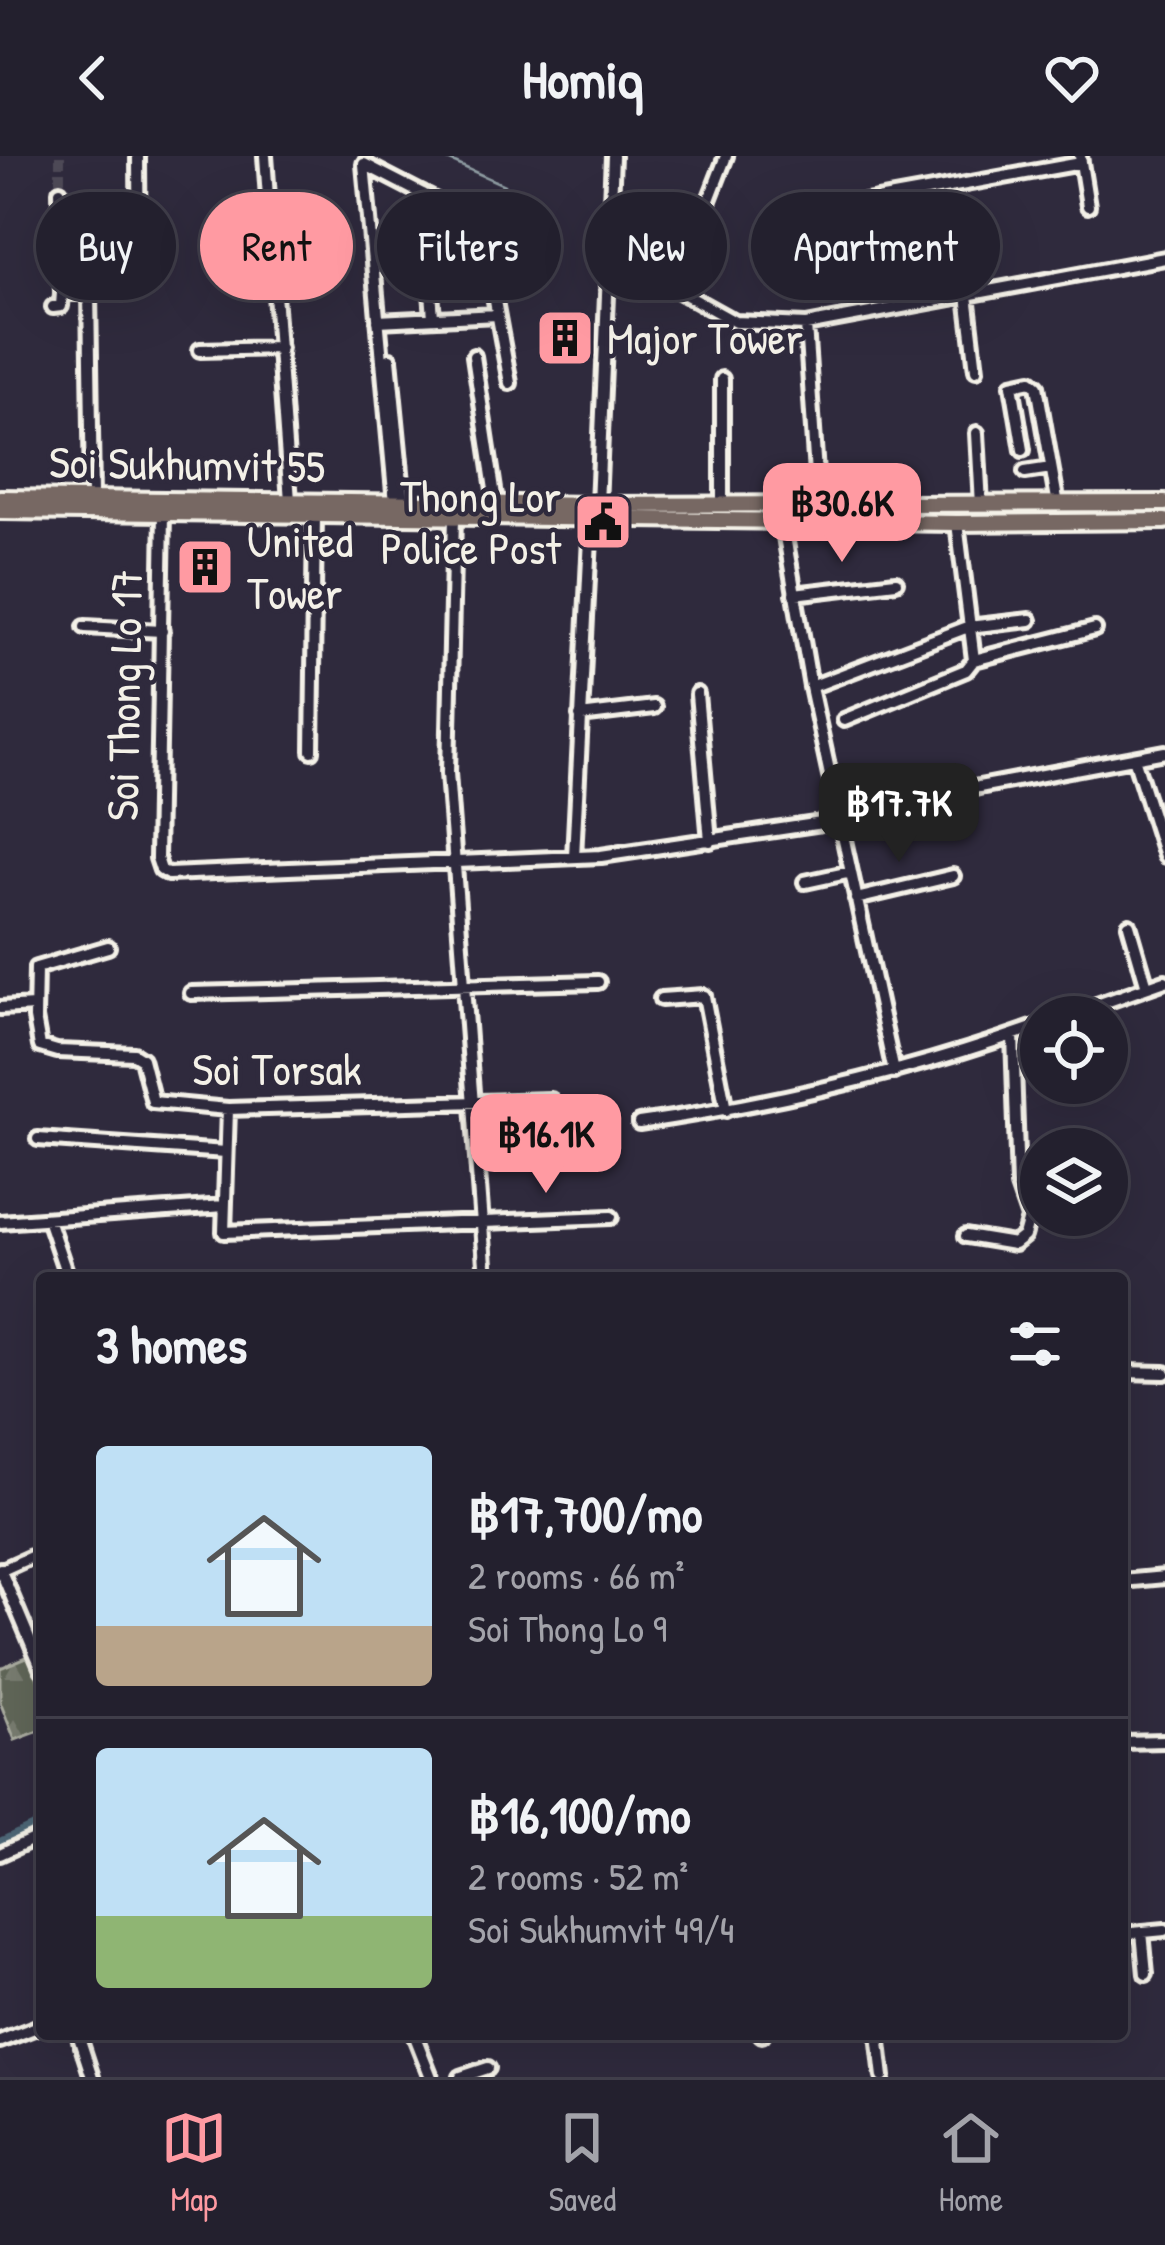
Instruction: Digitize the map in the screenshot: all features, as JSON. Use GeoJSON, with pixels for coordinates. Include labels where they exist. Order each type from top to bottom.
{"type":"FeatureCollection","features":[{"type":"Feature","properties":{"kind":"main road","name":"Soi Sukhumvit 55"},"geometry":{"type":"LineString","coordinates":[[0,498],[92,505]]}},
{"type":"Feature","properties":{"kind":"main road","name":"Soi Sukhumvit 55"},"geometry":{"type":"LineString","coordinates":[[315,508],[399,503],[453,510],[496,503],[595,512],[722,503],[783,511]]}},
{"type":"Feature","properties":{"kind":"main road","name":"Soi Sukhumvit 55"},"geometry":{"type":"LineString","coordinates":[[818,512],[1165,503]]}},
{"type":"Feature","properties":{"kind":"main road","name":"Soi Sukhumvit 55"},"geometry":{"type":"LineString","coordinates":[[0,511],[162,505],[783,511],[957,523],[1165,520]]}},
{"type":"Feature","properties":{"kind":"main road"},"geometry":{"type":"LineString","coordinates":[[956,505],[957,523]]}},
{"type":"Feature","properties":{"kind":"main road"},"geometry":{"type":"LineString","coordinates":[[981,505],[982,523]]}},
{"type":"Feature","properties":{"kind":"street"},"geometry":{"type":"LineString","coordinates":[[137,156],[138,192]]}},
{"type":"Feature","properties":{"kind":"street"},"geometry":{"type":"LineString","coordinates":[[265,156],[290,508]]}},
{"type":"Feature","properties":{"kind":"street"},"geometry":{"type":"LineString","coordinates":[[574,857],[613,156]]}},
{"type":"Feature","properties":{"kind":"street"},"geometry":{"type":"LineString","coordinates":[[726,156],[678,280],[681,292],[735,322],[806,325],[941,300]]}},
{"type":"Feature","properties":{"kind":"street"},"geometry":{"type":"LineString","coordinates":[[914,192],[1081,160],[1088,206]]}},
{"type":"Feature","properties":{"kind":"street"},"geometry":{"type":"LineString","coordinates":[[399,503],[364,164],[419,192]]}},
{"type":"Feature","properties":{"kind":"street"},"geometry":{"type":"LineString","coordinates":[[1000,289],[1165,258]]}},
{"type":"Feature","properties":{"kind":"street"},"geometry":{"type":"LineString","coordinates":[[53,307],[61,306],[61,300]]}},
{"type":"Feature","properties":{"kind":"street"},"geometry":{"type":"LineString","coordinates":[[89,300],[92,505]]}},
{"type":"Feature","properties":{"kind":"street"},"geometry":{"type":"LineString","coordinates":[[432,300],[433,317]]}},
{"type":"Feature","properties":{"kind":"street"},"geometry":{"type":"LineString","coordinates":[[494,300],[510,383]]}},
{"type":"Feature","properties":{"kind":"street"},"geometry":{"type":"LineString","coordinates":[[969,300],[976,370]]}},
{"type":"Feature","properties":{"kind":"street"},"geometry":{"type":"LineString","coordinates":[[377,321],[496,315]]}},
{"type":"Feature","properties":{"kind":"street"},"geometry":{"type":"LineString","coordinates":[[806,325],[818,512]]}},
{"type":"Feature","properties":{"kind":"street"},"geometry":{"type":"LineString","coordinates":[[200,350],[280,348]]}},
{"type":"Feature","properties":{"kind":"street"},"geometry":{"type":"LineString","coordinates":[[474,356],[496,503]]}},
{"type":"Feature","properties":{"kind":"street"},"geometry":{"type":"LineString","coordinates":[[390,359],[399,503]]}},
{"type":"Feature","properties":{"kind":"street"},"geometry":{"type":"LineString","coordinates":[[722,379],[722,503]]}},
{"type":"Feature","properties":{"kind":"street"},"geometry":{"type":"LineString","coordinates":[[1023,450],[1012,385],[1031,381],[1037,386],[1058,506]]}},
{"type":"Feature","properties":{"kind":"street"},"geometry":{"type":"LineString","coordinates":[[977,433],[981,505]]}},
{"type":"Feature","properties":{"kind":"street"},"geometry":{"type":"LineString","coordinates":[[1025,472],[1051,468]]}},
{"type":"Feature","properties":{"kind":"street","name":"Soi Thong Lo 17"},"geometry":{"type":"LineString","coordinates":[[162,505],[157,858],[164,872],[455,862]]}},
{"type":"Feature","properties":{"kind":"street"},"geometry":{"type":"LineString","coordinates":[[312,751],[315,508]]}},
{"type":"Feature","properties":{"kind":"street"},"geometry":{"type":"LineString","coordinates":[[453,510],[448,764],[486,1272]]}},
{"type":"Feature","properties":{"kind":"street"},"geometry":{"type":"LineString","coordinates":[[783,511],[811,687],[894,1072]]}},
{"type":"Feature","properties":{"kind":"street"},"geometry":{"type":"LineString","coordinates":[[957,523],[974,661]]}},
{"type":"Feature","properties":{"kind":"street"},"geometry":{"type":"LineString","coordinates":[[794,594],[896,582]]}},
{"type":"Feature","properties":{"kind":"street"},"geometry":{"type":"LineString","coordinates":[[811,687],[968,627],[1030,620]]}},
{"type":"Feature","properties":{"kind":"street"},"geometry":{"type":"LineString","coordinates":[[85,627],[162,631]]}},
{"type":"Feature","properties":{"kind":"street"},"geometry":{"type":"LineString","coordinates":[[844,720],[966,670],[974,661],[1095,629]]}},
{"type":"Feature","properties":{"kind":"street"},"geometry":{"type":"LineString","coordinates":[[697,694],[710,841]]}},
{"type":"Feature","properties":{"kind":"street"},"geometry":{"type":"LineString","coordinates":[[580,716],[654,707]]}},
{"type":"Feature","properties":{"kind":"street"},"geometry":{"type":"LineString","coordinates":[[455,862],[574,857],[710,841],[842,820],[979,787],[1165,752]]}},
{"type":"Feature","properties":{"kind":"street"},"geometry":{"type":"LineString","coordinates":[[1134,758],[1165,856]]}},
{"type":"Feature","properties":{"kind":"street"},"geometry":{"type":"LineString","coordinates":[[805,882],[851,872]]}},
{"type":"Feature","properties":{"kind":"street"},"geometry":{"type":"LineString","coordinates":[[856,899],[953,876]]}},
{"type":"Feature","properties":{"kind":"street"},"geometry":{"type":"LineString","coordinates":[[1129,926],[1147,987]]}},
{"type":"Feature","properties":{"kind":"street"},"geometry":{"type":"LineString","coordinates":[[0,1008],[34,1006],[36,968],[108,947]]}},
{"type":"Feature","properties":{"kind":"street"},"geometry":{"type":"LineString","coordinates":[[1122,996],[1165,981]]}},
{"type":"Feature","properties":{"kind":"street"},"geometry":{"type":"LineString","coordinates":[[190,994],[598,982]]}},
{"type":"Feature","properties":{"kind":"street"},"geometry":{"type":"LineString","coordinates":[[661,999],[704,996],[710,1008],[726,1110]]}},
{"type":"Feature","properties":{"kind":"street","name":"Soi Torsak"},"geometry":{"type":"LineString","coordinates":[[34,1006],[40,1046],[134,1054],[142,1059],[153,1102],[228,1109],[550,1100]]}},
{"type":"Feature","properties":{"kind":"street"},"geometry":{"type":"LineString","coordinates":[[639,1123],[726,1110],[894,1072],[1020,1032]]}},
{"type":"Feature","properties":{"kind":"street"},"geometry":{"type":"LineString","coordinates":[[1013,1035],[1020,1192]]}},
{"type":"Feature","properties":{"kind":"street"},"geometry":{"type":"LineString","coordinates":[[228,1109],[222,1230],[226,1232],[611,1217]]}},
{"type":"Feature","properties":{"kind":"street"},"geometry":{"type":"LineString","coordinates":[[38,1139],[226,1152]]}},
{"type":"Feature","properties":{"kind":"street"},"geometry":{"type":"LineString","coordinates":[[0,1222],[224,1206]]}},
{"type":"Feature","properties":{"kind":"street"},"geometry":{"type":"LineString","coordinates":[[48,1219],[66,1272]]}},
{"type":"Feature","properties":{"kind":"street"},"geometry":{"type":"LineString","coordinates":[[966,1236],[1014,1244],[1024,1236]]}},
{"type":"Feature","properties":{"kind":"street"},"geometry":{"type":"LineString","coordinates":[[1128,1372],[1165,1373]]}},
{"type":"Feature","properties":{"kind":"street"},"geometry":{"type":"LineString","coordinates":[[36,1555],[0,1570],[36,1655]]}},
{"type":"Feature","properties":{"kind":"street"},"geometry":{"type":"LineString","coordinates":[[1128,1580],[1165,1577]]}},
{"type":"Feature","properties":{"kind":"street"},"geometry":{"type":"LineString","coordinates":[[1128,1742],[1165,1741]]}},
{"type":"Feature","properties":{"kind":"street"},"geometry":{"type":"LineString","coordinates":[[0,1854],[36,1837]]}},
{"type":"Feature","properties":{"kind":"street"},"geometry":{"type":"LineString","coordinates":[[1128,1933],[1165,1930]]}},
{"type":"Feature","properties":{"kind":"street"},"geometry":{"type":"LineString","coordinates":[[1142,1932],[1146,1974]]}},
{"type":"Feature","properties":{"kind":"street"},"geometry":{"type":"LineString","coordinates":[[0,2042],[36,2027]]}},
{"type":"Feature","properties":{"kind":"street"},"geometry":{"type":"LineString","coordinates":[[80,2040],[92,2077]]}},
{"type":"Feature","properties":{"kind":"street"},"geometry":{"type":"LineString","coordinates":[[416,2040],[431,2077]]}},
{"type":"Feature","properties":{"kind":"street"},"geometry":{"type":"LineString","coordinates":[[879,2040],[883,2077]]}},
{"type":"Feature","properties":{"kind":"street"},"geometry":{"type":"LineString","coordinates":[[461,2077],[488,2068]]}},
{"type":"Feature","properties":{"kind":"shaded area"},"geometry":{"type":"Polygon","coordinates":[[[600,1103],[603,1152],[482,1159],[479,1109],[600,1103]]]}},
{"type":"Feature","properties":{"kind":"green space"},"geometry":{"type":"Polygon","coordinates":[[[29,1656],[36,1674],[36,1732],[15,1740],[0,1702],[0,1668],[29,1656]]]}},
{"type":"Feature","properties":{"kind":"waterway"},"geometry":{"type":"LineString","coordinates":[[439,156],[504,185]]}},
{"type":"Feature","properties":{"kind":"waterway"},"geometry":{"type":"LineString","coordinates":[[0,1843],[36,1826]]}},
{"type":"Feature","properties":{"kind":"tunnel"},"geometry":{"type":"LineString","coordinates":[[60,156],[60,191]]}},
{"type":"Feature","properties":{"kind":"place","name":"Major Tower"},"geometry":{"type":"Point","coordinates":[565,338]}},
{"type":"Feature","properties":{"kind":"place","name":"Thong Lor Police Post"},"geometry":{"type":"Point","coordinates":[603,522]}},
{"type":"Feature","properties":{"kind":"place","name":"United Tower"},"geometry":{"type":"Point","coordinates":[205,567]}}]}
